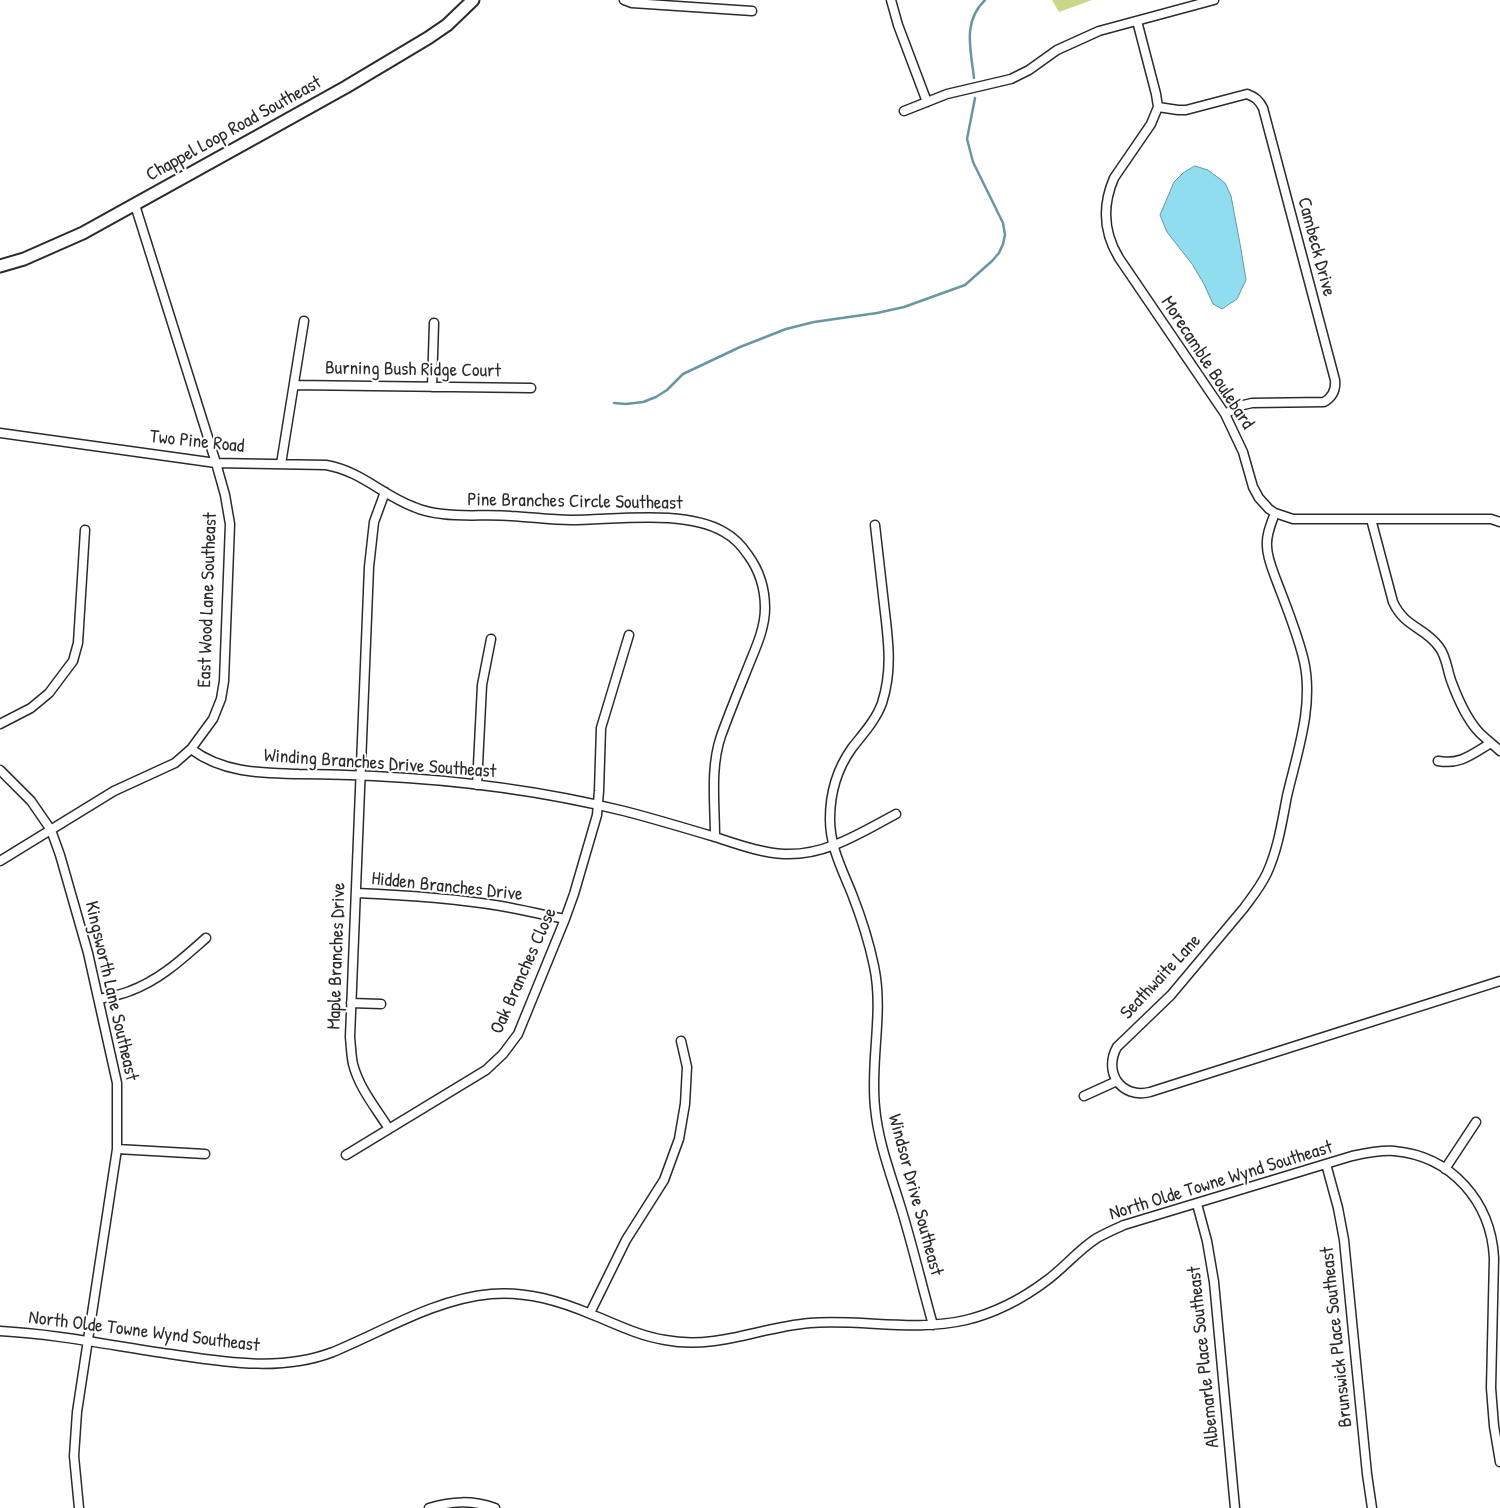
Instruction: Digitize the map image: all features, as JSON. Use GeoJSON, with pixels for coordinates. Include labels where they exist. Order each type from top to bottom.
{"type":"FeatureCollection","features":[{"type":"Feature","properties":{"kind":"street","name":"Chappel Loop Road Southeast"},"geometry":{"type":"LineString","coordinates":[[0,266],[24,259],[58,245],[135,205],[346,87],[447,25],[473,0]]}},
{"type":"Feature","properties":{"kind":"street"},"geometry":{"type":"LineString","coordinates":[[624,0],[632,3],[752,11]]}},
{"type":"Feature","properties":{"kind":"street"},"geometry":{"type":"LineString","coordinates":[[891,0],[898,25],[927,102]]}},
{"type":"Feature","properties":{"kind":"street"},"geometry":{"type":"LineString","coordinates":[[904,111],[956,92],[1011,80],[1057,50],[1099,31],[1214,0]]}},
{"type":"Feature","properties":{"kind":"street"},"geometry":{"type":"LineString","coordinates":[[1137,20],[1158,108]]}},
{"type":"Feature","properties":{"kind":"street","name":"Cambeck Drive"},"geometry":{"type":"LineString","coordinates":[[1158,108],[1186,110],[1247,94],[1254,96],[1260,101],[1335,380],[1334,394],[1324,402],[1252,403],[1239,406],[1225,414]]}},
{"type":"Feature","properties":{"kind":"street","name":"Morecamble Boulebard"},"geometry":{"type":"LineString","coordinates":[[1158,108],[1150,124],[1114,178],[1107,196],[1107,229],[1111,244],[1225,414],[1243,452],[1256,493],[1264,504],[1275,513]]}},
{"type":"Feature","properties":{"kind":"street","name":"East Wood Lane Southeast"},"geometry":{"type":"LineString","coordinates":[[0,861],[114,791],[175,763],[191,749],[213,719],[221,699],[224,681],[230,524],[225,495],[135,205]]}},
{"type":"Feature","properties":{"kind":"street"},"geometry":{"type":"LineString","coordinates":[[281,464],[304,322]]}},
{"type":"Feature","properties":{"kind":"street"},"geometry":{"type":"LineString","coordinates":[[432,387],[434,323]]}},
{"type":"Feature","properties":{"kind":"street","name":"Burning Bush Ridge Court"},"geometry":{"type":"LineString","coordinates":[[294,385],[531,388]]}},
{"type":"Feature","properties":{"kind":"street","name":"Two Pine Road"},"geometry":{"type":"LineString","coordinates":[[0,433],[216,463],[326,465],[355,474],[385,492]]}},
{"type":"Feature","properties":{"kind":"street"},"geometry":{"type":"LineString","coordinates":[[361,776],[370,550],[374,522],[385,492]]}},
{"type":"Feature","properties":{"kind":"street","name":"Pine Branches Circle Southeast"},"geometry":{"type":"LineString","coordinates":[[385,492],[414,507],[427,511],[458,515],[570,520],[634,518],[688,520],[702,523],[724,532],[744,549],[757,569],[761,580],[764,593],[764,617],[758,642],[721,736],[717,752],[715,770],[715,837]]}},
{"type":"Feature","properties":{"kind":"street"},"geometry":{"type":"LineString","coordinates":[[1275,513],[1293,519],[1491,519],[1500,522]]}},
{"type":"Feature","properties":{"kind":"street","name":"Seathwaite Lane"},"geometry":{"type":"LineString","coordinates":[[1117,1081],[1112,1067],[1112,1060],[1117,1047],[1176,990],[1244,908],[1267,873],[1277,842],[1303,726],[1307,703],[1307,683],[1302,652],[1266,548],[1275,513]]}},
{"type":"Feature","properties":{"kind":"street"},"geometry":{"type":"LineString","coordinates":[[1371,520],[1393,602],[1397,610],[1409,623],[1427,635],[1440,648],[1463,709],[1476,728],[1500,751]]}},
{"type":"Feature","properties":{"kind":"street","name":"Windsor Drive Southeast"},"geometry":{"type":"LineString","coordinates":[[875,525],[888,643],[888,680],[875,718],[845,760],[835,782],[830,806],[830,830],[832,846],[853,897],[874,964],[877,980],[878,1009],[874,1075],[877,1121],[932,1325]]}},
{"type":"Feature","properties":{"kind":"street"},"geometry":{"type":"LineString","coordinates":[[0,724],[32,708],[49,693],[73,661],[78,643],[85,530]]}},
{"type":"Feature","properties":{"kind":"street","name":"Oak Branches Close"},"geometry":{"type":"LineString","coordinates":[[346,1155],[486,1070],[503,1054],[518,1034],[565,920],[594,827],[598,806],[601,728],[629,635]]}},
{"type":"Feature","properties":{"kind":"street"},"geometry":{"type":"LineString","coordinates":[[477,785],[482,686],[491,639]]}},
{"type":"Feature","properties":{"kind":"street"},"geometry":{"type":"LineString","coordinates":[[1438,761],[1454,763],[1460,761],[1491,743]]}},
{"type":"Feature","properties":{"kind":"street","name":"Winding Branches Drive Southeast"},"geometry":{"type":"LineString","coordinates":[[191,749],[210,761],[228,768],[240,770],[420,779],[525,792],[657,820],[758,850],[785,854],[809,852],[832,846],[896,814]]}},
{"type":"Feature","properties":{"kind":"street","name":"Kingsworth Lane Southeast"},"geometry":{"type":"LineString","coordinates":[[0,770],[31,801],[51,830],[77,910],[117,1083],[118,1149],[77,1412],[74,1456],[78,1508]]}},
{"type":"Feature","properties":{"kind":"street","name":"Maple Branches Drive"},"geometry":{"type":"LineString","coordinates":[[361,776],[350,1036],[353,1063],[362,1086],[389,1129]]}},
{"type":"Feature","properties":{"kind":"street","name":"Hidden Branches Drive"},"geometry":{"type":"LineString","coordinates":[[356,893],[473,902],[502,906],[565,920]]}},
{"type":"Feature","properties":{"kind":"street"},"geometry":{"type":"LineString","coordinates":[[99,999],[128,992],[151,981],[175,966],[206,938]]}},
{"type":"Feature","properties":{"kind":"street"},"geometry":{"type":"LineString","coordinates":[[1084,1096],[1117,1081],[1128,1091],[1136,1094],[1150,1092],[1500,981]]}},
{"type":"Feature","properties":{"kind":"street"},"geometry":{"type":"LineString","coordinates":[[351,1003],[381,1004]]}},
{"type":"Feature","properties":{"kind":"street"},"geometry":{"type":"LineString","coordinates":[[590,1313],[626,1240],[664,1180],[679,1139],[685,1104],[687,1067],[681,1041]]}},
{"type":"Feature","properties":{"kind":"street"},"geometry":{"type":"LineString","coordinates":[[1445,1169],[1476,1122]]}},
{"type":"Feature","properties":{"kind":"street"},"geometry":{"type":"LineString","coordinates":[[118,1149],[205,1154]]}},
{"type":"Feature","properties":{"kind":"street","name":"North Olde Towne Wynd Southeast"},"geometry":{"type":"LineString","coordinates":[[0,1331],[87,1341],[233,1362],[262,1364],[292,1362],[320,1357],[439,1306],[477,1296],[506,1293],[553,1300],[649,1337],[692,1343],[719,1341],[810,1323],[844,1322],[932,1325],[968,1320],[1006,1306],[1031,1292],[1098,1238],[1124,1225],[1326,1164],[1370,1153],[1394,1151],[1421,1157],[1445,1169],[1467,1187],[1480,1206],[1497,1246],[1497,1270],[1491,1340],[1491,1388],[1494,1426],[1500,1462]]}},
{"type":"Feature","properties":{"kind":"street","name":"Brunswick Place Southeast"},"geometry":{"type":"LineString","coordinates":[[1326,1164],[1340,1216],[1344,1240],[1372,1508]]}},
{"type":"Feature","properties":{"kind":"street","name":"Albemarle Place Southeast"},"geometry":{"type":"LineString","coordinates":[[1197,1204],[1207,1242],[1214,1282],[1235,1508]]}},
{"type":"Feature","properties":{"kind":"street"},"geometry":{"type":"LineString","coordinates":[[429,1508],[466,1501],[495,1508]]}},
{"type":"Feature","properties":{"kind":"green space"},"geometry":{"type":"Polygon","coordinates":[[[1052,0],[1092,0],[1059,12],[1052,0]]]}},
{"type":"Feature","properties":{"kind":"water"},"geometry":{"type":"Polygon","coordinates":[[[1195,166],[1208,170],[1225,183],[1231,196],[1246,280],[1237,299],[1222,309],[1213,304],[1192,264],[1167,232],[1160,215],[1174,182],[1183,173],[1195,166]]]}},
{"type":"Feature","properties":{"kind":"waterway"},"geometry":{"type":"LineString","coordinates":[[974,78],[970,47],[971,27],[973,18],[985,0]]}},
{"type":"Feature","properties":{"kind":"waterway"},"geometry":{"type":"LineString","coordinates":[[614,403],[643,402],[656,397],[667,390],[683,374],[740,347],[786,329],[814,322],[904,307],[965,285],[999,253],[1005,235],[1003,223],[973,162],[967,139],[975,98]]}}]}
